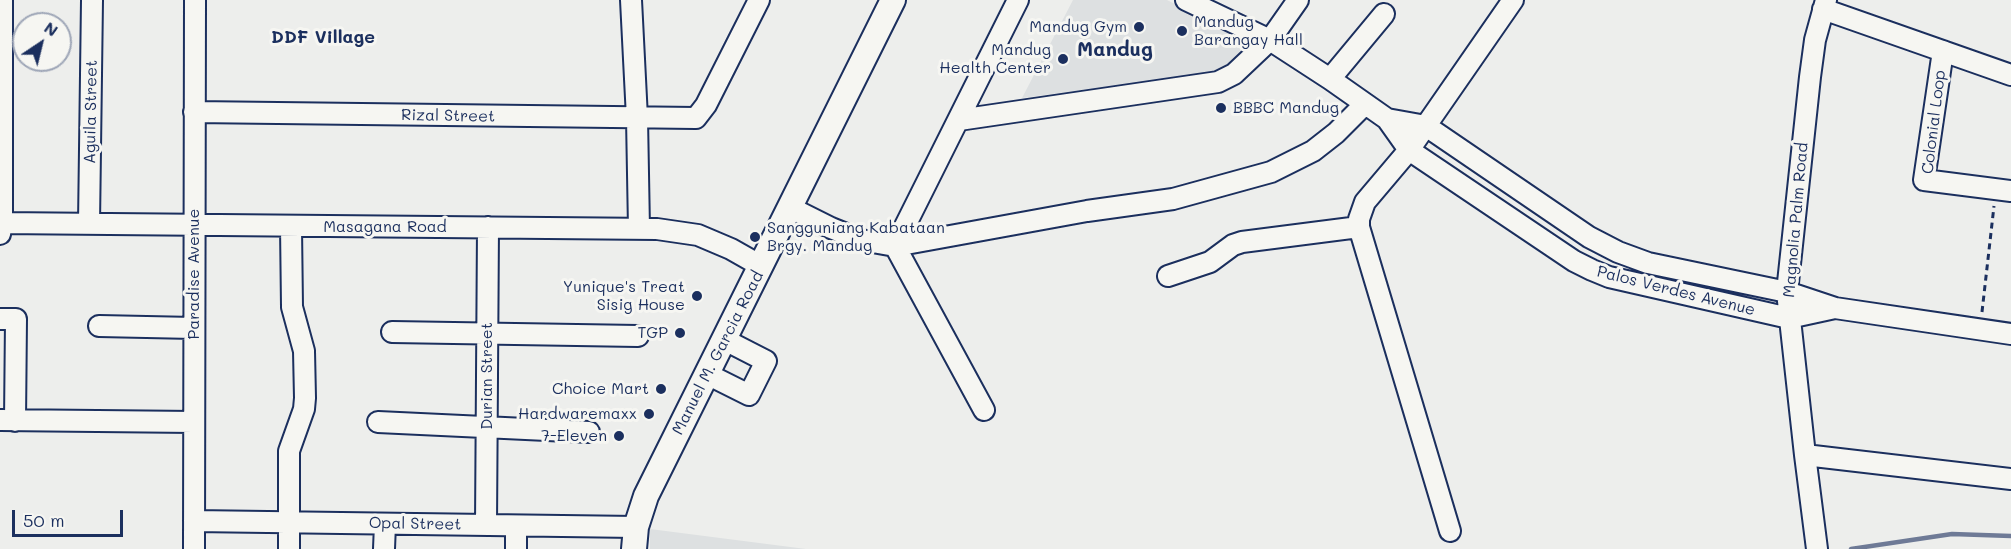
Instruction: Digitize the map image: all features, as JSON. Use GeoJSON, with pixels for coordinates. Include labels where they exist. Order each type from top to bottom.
{"type":"FeatureCollection","features":[{"type":"Feature","properties":{"kind":"main road","name":"Manuel M. Garcia Road"},"geometry":{"type":"LineString","coordinates":[[635,538],[646,496],[893,0]]}},
{"type":"Feature","properties":{"kind":"street"},"geometry":{"type":"LineString","coordinates":[[1,227],[2,0]]}},
{"type":"Feature","properties":{"kind":"street","name":"Aguila Street"},"geometry":{"type":"LineString","coordinates":[[90,224],[92,0]]}},
{"type":"Feature","properties":{"kind":"street","name":"Paradise Avenue"},"geometry":{"type":"LineString","coordinates":[[194,549],[195,0]]}},
{"type":"Feature","properties":{"kind":"street"},"geometry":{"type":"LineString","coordinates":[[631,0],[638,118],[639,229]]}},
{"type":"Feature","properties":{"kind":"street","name":"Rizal Street"},"geometry":{"type":"LineString","coordinates":[[194,112],[696,118],[759,0]]}},
{"type":"Feature","properties":{"kind":"street"},"geometry":{"type":"LineString","coordinates":[[895,246],[1018,0]]}},
{"type":"Feature","properties":{"kind":"street","name":"Palos Verdes Avenue"},"geometry":{"type":"LineString","coordinates":[[1186,0],[1270,40],[1388,119],[1426,126],[1589,237],[1618,252],[1648,263],[1787,292],[1835,309],[2011,334]]}},
{"type":"Feature","properties":{"kind":"street"},"geometry":{"type":"LineString","coordinates":[[959,120],[1218,82],[1234,74],[1270,40],[1298,0]]}},
{"type":"Feature","properties":{"kind":"street"},"geometry":{"type":"LineString","coordinates":[[1450,531],[1359,227],[1359,219],[1365,202],[1409,150],[1513,0]]}},
{"type":"Feature","properties":{"kind":"street"},"geometry":{"type":"LineString","coordinates":[[1824,5],[2011,75]]}},
{"type":"Feature","properties":{"kind":"street","name":"Magnolia Palm Road"},"geometry":{"type":"LineString","coordinates":[[1817,549],[1804,455],[1787,292],[1810,77],[1815,39],[1824,5]]}},
{"type":"Feature","properties":{"kind":"street"},"geometry":{"type":"LineString","coordinates":[[1330,79],[1384,14]]}},
{"type":"Feature","properties":{"kind":"street","name":"Colonial Loop"},"geometry":{"type":"LineString","coordinates":[[1943,51],[1924,180],[2004,190]]}},
{"type":"Feature","properties":{"kind":"street"},"geometry":{"type":"LineString","coordinates":[[791,208],[861,240],[895,246],[1088,211],[1173,199],[1271,172],[1312,151],[1336,133],[1365,104]]}},
{"type":"Feature","properties":{"kind":"street","name":"Palos Verdes Avenue"},"geometry":{"type":"LineString","coordinates":[[1388,119],[1409,150],[1574,261],[1609,277],[1789,318],[1835,309]]}},
{"type":"Feature","properties":{"kind":"street"},"geometry":{"type":"LineString","coordinates":[[1471,192],[1487,168]]}},
{"type":"Feature","properties":{"kind":"street","name":"Masagana Road"},"geometry":{"type":"LineString","coordinates":[[1,227],[90,224],[678,231],[698,235],[731,249],[761,266]]}},
{"type":"Feature","properties":{"kind":"street"},"geometry":{"type":"LineString","coordinates":[[289,549],[289,450],[304,409],[305,398],[304,351],[292,307],[291,227]]}},
{"type":"Feature","properties":{"kind":"street","name":"Durian Street"},"geometry":{"type":"LineString","coordinates":[[486,525],[488,227]]}},
{"type":"Feature","properties":{"kind":"street"},"geometry":{"type":"LineString","coordinates":[[1168,276],[1210,262],[1233,245],[1242,242],[1359,227]]}},
{"type":"Feature","properties":{"kind":"street"},"geometry":{"type":"LineString","coordinates":[[895,246],[984,410]]}},
{"type":"Feature","properties":{"kind":"street"},"geometry":{"type":"LineString","coordinates":[[8,319],[7,421],[194,422]]}},
{"type":"Feature","properties":{"kind":"street"},"geometry":{"type":"LineString","coordinates":[[99,326],[194,328]]}},
{"type":"Feature","properties":{"kind":"street"},"geometry":{"type":"LineString","coordinates":[[392,332],[638,336]]}},
{"type":"Feature","properties":{"kind":"street"},"geometry":{"type":"LineString","coordinates":[[707,374],[749,395],[766,361],[725,340]]}},
{"type":"Feature","properties":{"kind":"street"},"geometry":{"type":"LineString","coordinates":[[378,422],[589,432]]}},
{"type":"Feature","properties":{"kind":"street"},"geometry":{"type":"LineString","coordinates":[[1804,455],[2011,479]]}},
{"type":"Feature","properties":{"kind":"street","name":"Opal Street"},"geometry":{"type":"LineString","coordinates":[[194,521],[516,526],[635,538]]}},
{"type":"Feature","properties":{"kind":"street"},"geometry":{"type":"LineString","coordinates":[[384,549],[385,524]]}},
{"type":"Feature","properties":{"kind":"street"},"geometry":{"type":"LineString","coordinates":[[516,526],[516,549]]}},
{"type":"Feature","properties":{"kind":"path"},"geometry":{"type":"LineString","coordinates":[[1980,330],[2004,190]]}},
{"type":"Feature","properties":{"kind":"shaded area"},"geometry":{"type":"Polygon","coordinates":[[[1073,0],[1167,0],[1251,43],[1236,59],[1217,72],[1022,98],[1073,0]]]}},
{"type":"Feature","properties":{"kind":"shaded area"},"geometry":{"type":"Polygon","coordinates":[[[650,529],[806,549],[650,549],[650,529]]]}},
{"type":"Feature","properties":{"kind":"waterway"},"geometry":{"type":"LineString","coordinates":[[1851,549],[1952,534],[2011,536]]}},
{"type":"Feature","properties":{"kind":"place","name":"Mandug Gym"},"geometry":{"type":"Point","coordinates":[1139,27]}},
{"type":"Feature","properties":{"kind":"place","name":"Mandug Barangay Hall"},"geometry":{"type":"Point","coordinates":[1182,31]}},
{"type":"Feature","properties":{"kind":"place","name":"Mandug Health Center"},"geometry":{"type":"Point","coordinates":[1063,59]}},
{"type":"Feature","properties":{"kind":"place","name":"BBBC Mandug"},"geometry":{"type":"Point","coordinates":[1221,108]}},
{"type":"Feature","properties":{"kind":"place","name":"Sangguniang Kabataan Brgy. Mandug"},"geometry":{"type":"Point","coordinates":[755,237]}},
{"type":"Feature","properties":{"kind":"place","name":"Yunique's Treat Sisig House"},"geometry":{"type":"Point","coordinates":[697,296]}},
{"type":"Feature","properties":{"kind":"place","name":"TGP"},"geometry":{"type":"Point","coordinates":[680,333]}},
{"type":"Feature","properties":{"kind":"place","name":"Choice Mart"},"geometry":{"type":"Point","coordinates":[661,389]}},
{"type":"Feature","properties":{"kind":"place","name":"Hardwaremaxx"},"geometry":{"type":"Point","coordinates":[649,414]}},
{"type":"Feature","properties":{"kind":"place","name":"7-Eleven"},"geometry":{"type":"Point","coordinates":[619,436]}},
{"type":"Feature","properties":{"kind":"district","name":"DDF Village"},"geometry":{"type":"Point","coordinates":[323,37]}},
{"type":"Feature","properties":{"kind":"district","name":"Mandug"},"geometry":{"type":"Point","coordinates":[1115,50]}}]}
